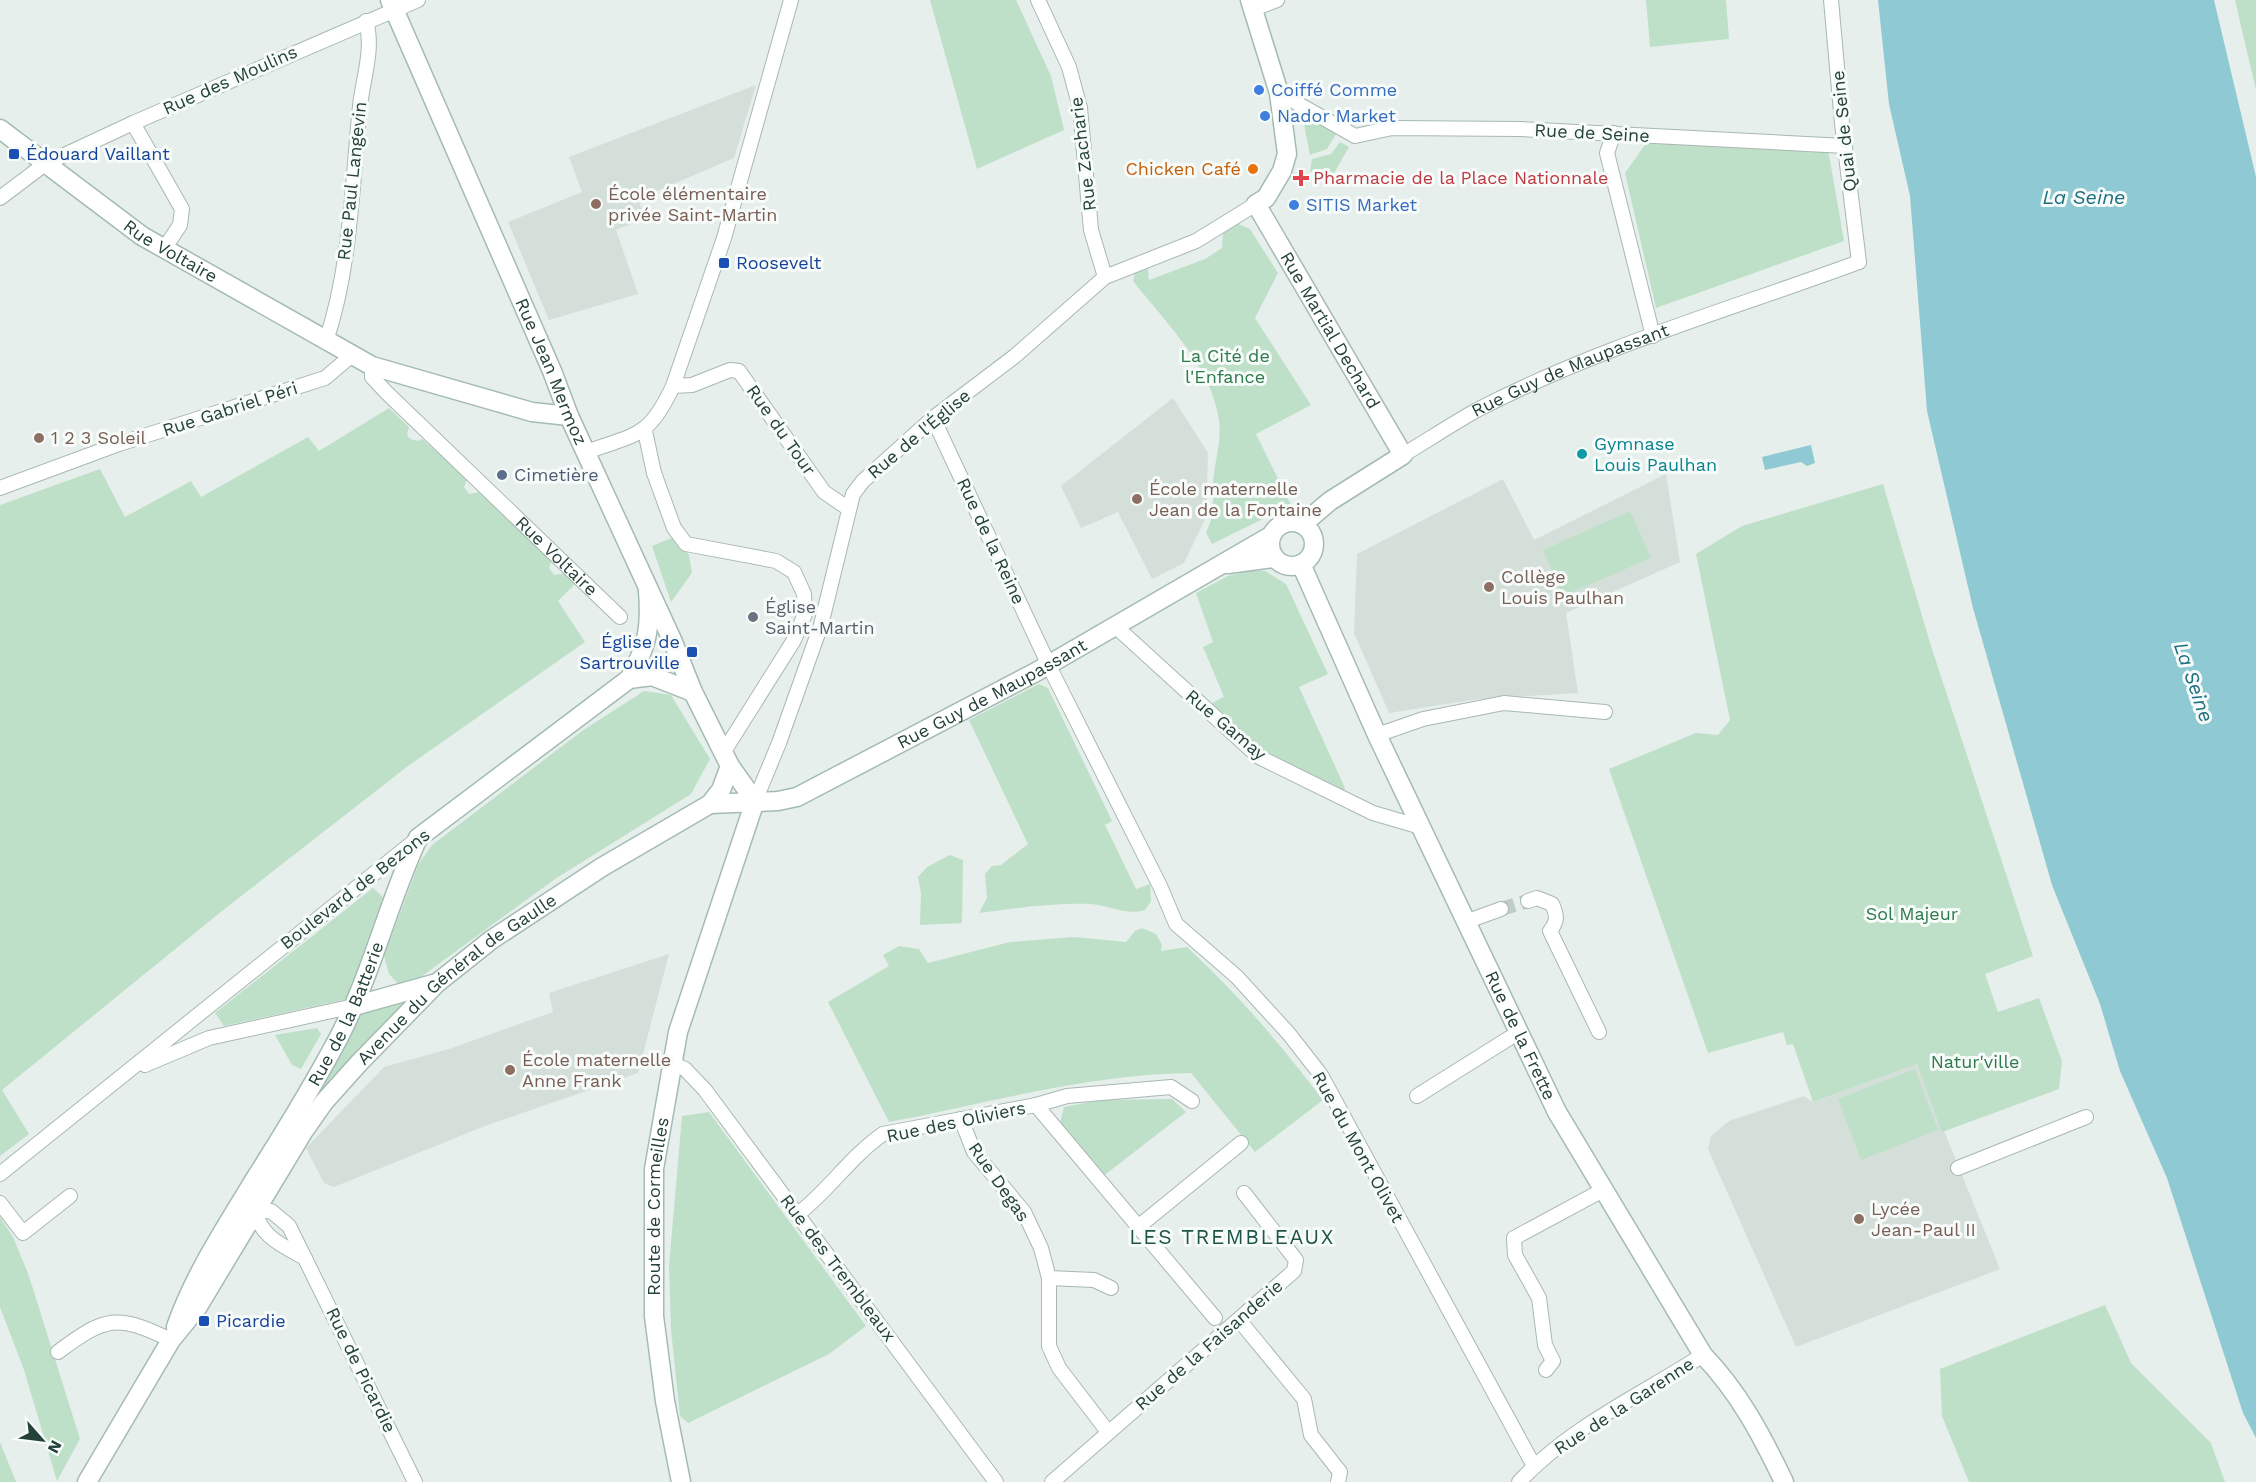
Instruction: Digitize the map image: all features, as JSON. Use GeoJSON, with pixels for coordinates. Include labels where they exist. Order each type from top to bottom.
{"type":"FeatureCollection","features":[{"type":"Feature","properties":{"kind":"main road","name":"Rue Jean Mermoz"},"geometry":{"type":"LineString","coordinates":[[392,5],[552,371],[569,416],[693,692],[726,760],[754,801]]}},
{"type":"Feature","properties":{"kind":"main road"},"geometry":{"type":"LineString","coordinates":[[1252,5],[1279,93],[1287,154],[1282,171],[1266,198],[1256,204]]}},
{"type":"Feature","properties":{"kind":"main road","name":"Rue Voltaire"},"geometry":{"type":"LineString","coordinates":[[0,129],[45,165],[164,249],[351,356],[372,366],[532,412],[569,416]]}},
{"type":"Feature","properties":{"kind":"main road","name":"Rue Martial Dechard"},"geometry":{"type":"LineString","coordinates":[[1256,204],[1403,455]]}},
{"type":"Feature","properties":{"kind":"main road","name":"Rue Guy de Maupassant"},"geometry":{"type":"LineString","coordinates":[[1303,524],[1330,501],[1403,455]]}},
{"type":"Feature","properties":{"kind":"main road"},"geometry":{"type":"LineString","coordinates":[[1288,522],[1303,524],[1309,529],[1314,542],[1311,555],[1301,564],[1287,566],[1274,558],[1270,546],[1272,535],[1281,524],[1288,522]]}},
{"type":"Feature","properties":{"kind":"main road","name":"Rue Guy de Maupassant"},"geometry":{"type":"LineString","coordinates":[[754,801],[778,801],[797,797],[1049,664],[1272,535]]}},
{"type":"Feature","properties":{"kind":"main road","name":"Rue Guy de Maupassant"},"geometry":{"type":"LineString","coordinates":[[1220,565],[1274,558]]}},
{"type":"Feature","properties":{"kind":"main road","name":"Rue de la Frette"},"geometry":{"type":"LineString","coordinates":[[1301,564],[1377,735],[1557,1112],[1703,1355],[1731,1386],[1764,1439],[1784,1482]]}},
{"type":"Feature","properties":{"kind":"main road","name":"Boulevard de Bezons"},"geometry":{"type":"LineString","coordinates":[[418,838],[629,679],[641,657],[647,638],[650,621],[648,591]]}},
{"type":"Feature","properties":{"kind":"main road"},"geometry":{"type":"LineString","coordinates":[[629,679],[652,676],[693,692]]}},
{"type":"Feature","properties":{"kind":"main road","name":"Avenue du Général de Gaulle"},"geometry":{"type":"LineString","coordinates":[[87,1482],[171,1340],[197,1308],[233,1230],[261,1185],[324,1102],[437,983],[509,927],[602,867],[710,804],[721,790],[726,760]]}},
{"type":"Feature","properties":{"kind":"main road","name":"Avenue du Général de Gaulle"},"geometry":{"type":"LineString","coordinates":[[710,804],[754,801]]}},
{"type":"Feature","properties":{"kind":"main road","name":"Route de Cormeilles"},"geometry":{"type":"LineString","coordinates":[[681,1482],[666,1401],[654,1316],[654,1169],[671,1063],[700,958],[754,801]]}},
{"type":"Feature","properties":{"kind":"main road","name":"Rue de la Batterie"},"geometry":{"type":"LineString","coordinates":[[261,1185],[354,1006],[418,838]]}},
{"type":"Feature","properties":{"kind":"main road","name":"Rue de la Batterie"},"geometry":{"type":"LineString","coordinates":[[376,952],[379,980],[388,998]]}},
{"type":"Feature","properties":{"kind":"main road"},"geometry":{"type":"LineString","coordinates":[[354,1006],[437,983]]}},
{"type":"Feature","properties":{"kind":"street","name":"Rue des Moulins"},"geometry":{"type":"LineString","coordinates":[[0,198],[45,165],[133,123],[366,21],[392,5],[418,0]]}},
{"type":"Feature","properties":{"kind":"street"},"geometry":{"type":"LineString","coordinates":[[586,452],[645,431],[663,409],[724,238],[791,0]]}},
{"type":"Feature","properties":{"kind":"street","name":"Rue Zacharie"},"geometry":{"type":"LineString","coordinates":[[1038,0],[1069,67],[1080,108],[1091,230],[1105,277]]}},
{"type":"Feature","properties":{"kind":"street"},"geometry":{"type":"LineString","coordinates":[[1252,5],[1277,0]]}},
{"type":"Feature","properties":{"kind":"street","name":"Quai de Seine"},"geometry":{"type":"LineString","coordinates":[[1831,0],[1845,146],[1863,265]]}},
{"type":"Feature","properties":{"kind":"street","name":"Rue Paul Langevin"},"geometry":{"type":"LineString","coordinates":[[326,341],[339,300],[362,86],[371,38],[366,21]]}},
{"type":"Feature","properties":{"kind":"street","name":"Rue de Seine"},"geometry":{"type":"LineString","coordinates":[[1279,93],[1355,136],[1392,128],[1614,133],[1845,146]]}},
{"type":"Feature","properties":{"kind":"street"},"geometry":{"type":"LineString","coordinates":[[133,123],[182,209],[180,225],[164,249]]}},
{"type":"Feature","properties":{"kind":"street"},"geometry":{"type":"LineString","coordinates":[[1614,133],[1607,153],[1653,336]]}},
{"type":"Feature","properties":{"kind":"street","name":"Rue de l'Église"},"geometry":{"type":"LineString","coordinates":[[754,801],[779,743],[821,625],[853,494],[863,481],[933,418],[1015,356],[1105,277],[1196,241],[1256,204]]}},
{"type":"Feature","properties":{"kind":"street","name":"Rue Guy de Maupassant"},"geometry":{"type":"LineString","coordinates":[[1403,455],[1500,399],[1653,336],[1863,265]]}},
{"type":"Feature","properties":{"kind":"street","name":"Rue Gabriel Péri"},"geometry":{"type":"LineString","coordinates":[[0,488],[119,444],[325,378],[351,356]]}},
{"type":"Feature","properties":{"kind":"street","name":"Rue Voltaire"},"geometry":{"type":"LineString","coordinates":[[372,366],[372,377],[387,393],[620,617]]}},
{"type":"Feature","properties":{"kind":"street","name":"Rue du Tour"},"geometry":{"type":"LineString","coordinates":[[673,386],[692,385],[730,370],[739,371],[824,492],[849,509]]}},
{"type":"Feature","properties":{"kind":"street","name":"Rue de la Reine"},"geometry":{"type":"LineString","coordinates":[[933,418],[1049,664]]}},
{"type":"Feature","properties":{"kind":"street"},"geometry":{"type":"LineString","coordinates":[[645,431],[654,473],[674,528],[686,544],[776,561],[794,572],[804,594],[804,614],[794,640],[726,760]]}},
{"type":"Feature","properties":{"kind":"street","name":"Rue Gamay"},"geometry":{"type":"LineString","coordinates":[[1114,625],[1259,757],[1373,813],[1421,827]]}},
{"type":"Feature","properties":{"kind":"street","name":"Rue du Mont Olivet"},"geometry":{"type":"LineString","coordinates":[[1049,664],[1160,886],[1176,924],[1237,977],[1289,1034],[1321,1075],[1534,1466]]}},
{"type":"Feature","properties":{"kind":"street"},"geometry":{"type":"LineString","coordinates":[[1377,735],[1423,719],[1504,703],[1605,712]]}},
{"type":"Feature","properties":{"kind":"street","name":"Boulevard de Bezons"},"geometry":{"type":"LineString","coordinates":[[0,1174],[418,838]]}},
{"type":"Feature","properties":{"kind":"street"},"geometry":{"type":"LineString","coordinates":[[1528,901],[1538,898],[1552,904],[1557,914],[1556,924],[1550,931],[1599,1032]]}},
{"type":"Feature","properties":{"kind":"street"},"geometry":{"type":"LineString","coordinates":[[1465,922],[1501,909]]}},
{"type":"Feature","properties":{"kind":"street","name":"Boulevard de Bezons"},"geometry":{"type":"LineString","coordinates":[[87,1105],[150,1061],[209,1038],[354,1006]]}},
{"type":"Feature","properties":{"kind":"street","name":"Rue de la Frette"},"geometry":{"type":"LineString","coordinates":[[1418,1096],[1519,1032]]}},
{"type":"Feature","properties":{"kind":"street","name":"Rue des Trembleaux"},"geometry":{"type":"LineString","coordinates":[[671,1063],[685,1069],[705,1090],[996,1482]]}},
{"type":"Feature","properties":{"kind":"street","name":"Rue des Oliviers"},"geometry":{"type":"LineString","coordinates":[[798,1214],[819,1197],[869,1143],[884,1134],[1036,1105],[1067,1096],[1171,1088],[1192,1101]]}},
{"type":"Feature","properties":{"kind":"street","name":"Rue des Oliviers"},"geometry":{"type":"LineString","coordinates":[[1036,1105],[1215,1318]]}},
{"type":"Feature","properties":{"kind":"street"},"geometry":{"type":"LineString","coordinates":[[1958,1168],[2086,1117]]}},
{"type":"Feature","properties":{"kind":"street","name":"Rue Degas"},"geometry":{"type":"LineString","coordinates":[[961,1119],[974,1152],[1024,1212],[1041,1248],[1048,1278],[1049,1346],[1059,1368],[1108,1432]]}},
{"type":"Feature","properties":{"kind":"street"},"geometry":{"type":"LineString","coordinates":[[1138,1227],[1241,1143]]}},
{"type":"Feature","properties":{"kind":"street","name":"Rue de Picardie"},"geometry":{"type":"LineString","coordinates":[[261,1185],[279,1216],[289,1226],[415,1482]]}},
{"type":"Feature","properties":{"kind":"street"},"geometry":{"type":"LineString","coordinates":[[1546,1370],[1553,1361],[1545,1345],[1539,1298],[1515,1255],[1514,1238],[1604,1190]]}},
{"type":"Feature","properties":{"kind":"street","name":"Rue de la Faisanderie"},"geometry":{"type":"LineString","coordinates":[[1053,1482],[1294,1271],[1296,1260],[1244,1193]]}},
{"type":"Feature","properties":{"kind":"street"},"geometry":{"type":"LineString","coordinates":[[0,1203],[23,1233],[70,1196]]}},
{"type":"Feature","properties":{"kind":"street"},"geometry":{"type":"LineString","coordinates":[[248,1206],[271,1211],[279,1216]]}},
{"type":"Feature","properties":{"kind":"street"},"geometry":{"type":"LineString","coordinates":[[248,1206],[266,1234],[305,1258]]}},
{"type":"Feature","properties":{"kind":"street"},"geometry":{"type":"LineString","coordinates":[[233,1230],[266,1234]]}},
{"type":"Feature","properties":{"kind":"street"},"geometry":{"type":"LineString","coordinates":[[1048,1278],[1094,1280],[1111,1288]]}},
{"type":"Feature","properties":{"kind":"street"},"geometry":{"type":"LineString","coordinates":[[1239,1320],[1304,1399],[1311,1435],[1340,1472],[1338,1482]]}},
{"type":"Feature","properties":{"kind":"street"},"geometry":{"type":"LineString","coordinates":[[58,1352],[82,1334],[105,1324],[127,1322],[171,1340]]}},
{"type":"Feature","properties":{"kind":"street","name":"Rue de la Garenne"},"geometry":{"type":"LineString","coordinates":[[1519,1482],[1534,1466],[1616,1407],[1703,1355]]}},
{"type":"Feature","properties":{"kind":"shaded area","name":"École élémentaire privée Saint-Martin"},"geometry":{"type":"Polygon","coordinates":[[[756,85],[734,158],[638,199],[645,218],[616,230],[638,294],[549,320],[508,222],[582,192],[569,157],[756,85]]]}},
{"type":"Feature","properties":{"kind":"shaded area","name":"École maternelle Jean de la Fontaine"},"geometry":{"type":"Polygon","coordinates":[[[1173,398],[1208,453],[1206,517],[1184,563],[1152,579],[1118,512],[1081,528],[1061,486],[1173,398]]]}},
{"type":"Feature","properties":{"kind":"shaded area","name":"Collège Louis Paulhan"},"geometry":{"type":"Polygon","coordinates":[[[1666,474],[1680,562],[1566,613],[1578,693],[1479,699],[1389,713],[1354,633],[1357,554],[1503,479],[1534,540],[1666,474]]]}},
{"type":"Feature","properties":{"kind":"shaded area","name":"École maternelle Anne Frank"},"geometry":{"type":"Polygon","coordinates":[[[669,954],[638,1073],[485,1126],[334,1187],[324,1183],[306,1148],[384,1067],[449,1049],[553,1012],[549,993],[669,954]]]}},
{"type":"Feature","properties":{"kind":"shaded area","name":"Lycée Jean-Paul II"},"geometry":{"type":"Polygon","coordinates":[[[1917,1064],[2000,1269],[1796,1347],[1708,1149],[1711,1136],[1729,1121],[1804,1096],[1813,1102],[1917,1064]]]}},
{"type":"Feature","properties":{"kind":"green space"},"geometry":{"type":"Polygon","coordinates":[[[930,0],[1016,0],[1051,76],[1064,130],[977,169],[930,0]]]}},
{"type":"Feature","properties":{"kind":"green space"},"geometry":{"type":"Polygon","coordinates":[[[1646,0],[1726,0],[1729,39],[1650,47],[1646,0]]]}},
{"type":"Feature","properties":{"kind":"green space"},"geometry":{"type":"Polygon","coordinates":[[[2235,0],[2256,0],[2256,90],[2235,0]]]}},
{"type":"Feature","properties":{"kind":"green space"},"geometry":{"type":"Polygon","coordinates":[[[1310,114],[1334,128],[1336,134],[1327,149],[1310,155],[1304,124],[1310,114]]]}},
{"type":"Feature","properties":{"kind":"green space"},"geometry":{"type":"Polygon","coordinates":[[[1649,139],[1828,149],[1844,241],[1656,308],[1625,173],[1649,139]]]}},
{"type":"Feature","properties":{"kind":"green space"},"geometry":{"type":"Polygon","coordinates":[[[1340,142],[1349,147],[1333,175],[1321,169],[1310,172],[1312,159],[1331,154],[1340,142]]]}},
{"type":"Feature","properties":{"kind":"green space","name":"La Cité de l'Enfance"},"geometry":{"type":"Polygon","coordinates":[[[1236,223],[1250,229],[1278,273],[1255,318],[1311,405],[1256,434],[1291,505],[1212,544],[1206,533],[1212,513],[1219,436],[1219,420],[1214,400],[1197,363],[1173,329],[1133,281],[1135,273],[1148,269],[1149,280],[1205,259],[1222,248],[1223,233],[1236,223]]]}},
{"type":"Feature","properties":{"kind":"green space"},"geometry":{"type":"Polygon","coordinates":[[[389,408],[409,427],[407,435],[410,439],[418,441],[422,439],[467,479],[464,487],[469,494],[480,492],[552,560],[549,568],[554,575],[566,573],[576,583],[558,601],[585,642],[408,766],[222,911],[2,1090],[29,1134],[0,1156],[0,505],[100,469],[125,517],[191,481],[201,497],[308,437],[319,451],[389,408]]]}},
{"type":"Feature","properties":{"kind":"green space"},"geometry":{"type":"Polygon","coordinates":[[[1883,484],[1931,646],[2033,956],[1985,974],[1998,1012],[2039,998],[2062,1061],[2059,1089],[1942,1132],[1917,1064],[1813,1102],[1793,1044],[1787,1045],[1783,1032],[1708,1053],[1609,769],[1696,733],[1718,735],[1730,720],[1696,554],[1742,526],[1883,484]]]}},
{"type":"Feature","properties":{"kind":"green space"},"geometry":{"type":"Polygon","coordinates":[[[1630,511],[1651,558],[1563,596],[1543,550],[1630,511]]]}},
{"type":"Feature","properties":{"kind":"green space"},"geometry":{"type":"Polygon","coordinates":[[[674,537],[689,555],[692,573],[671,602],[652,546],[674,537]]]}},
{"type":"Feature","properties":{"kind":"green space"},"geometry":{"type":"Polygon","coordinates":[[[1252,570],[1265,571],[1286,584],[1328,674],[1299,687],[1345,788],[1344,791],[1264,753],[1208,705],[1224,697],[1203,647],[1213,642],[1196,593],[1228,576],[1252,570]]]}},
{"type":"Feature","properties":{"kind":"green space"},"geometry":{"type":"Polygon","coordinates":[[[1039,684],[1048,688],[1112,821],[1105,825],[1136,889],[1150,884],[1151,901],[1145,910],[1132,912],[1090,904],[1076,904],[1034,906],[979,913],[987,898],[985,874],[992,866],[1001,865],[1028,844],[969,720],[1039,684]]]}},
{"type":"Feature","properties":{"kind":"green space"},"geometry":{"type":"Polygon","coordinates":[[[644,691],[671,695],[710,759],[691,794],[555,879],[414,982],[399,985],[389,974],[384,956],[419,863],[432,845],[582,731],[644,691]]]}},
{"type":"Feature","properties":{"kind":"green space"},"geometry":{"type":"Polygon","coordinates":[[[950,855],[963,860],[962,923],[920,925],[921,893],[918,877],[927,867],[950,855]]]}},
{"type":"Feature","properties":{"kind":"green space"},"geometry":{"type":"Polygon","coordinates":[[[373,888],[383,897],[347,999],[224,1026],[215,1013],[373,888]]]}},
{"type":"Feature","properties":{"kind":"green space"},"geometry":{"type":"Polygon","coordinates":[[[1142,928],[1156,934],[1162,945],[1161,951],[1187,947],[1206,965],[1259,1021],[1323,1100],[1255,1152],[1191,1073],[1114,1078],[1077,1084],[889,1122],[828,1002],[889,966],[883,955],[899,946],[919,949],[928,963],[1010,942],[1074,937],[1126,942],[1135,931],[1142,928]]]}},
{"type":"Feature","properties":{"kind":"green space"},"geometry":{"type":"Polygon","coordinates":[[[403,1002],[404,1005],[313,1105],[310,1103],[364,1010],[403,1002]]]}},
{"type":"Feature","properties":{"kind":"green space"},"geometry":{"type":"Polygon","coordinates":[[[317,1028],[321,1034],[301,1069],[292,1065],[275,1035],[317,1028]]]}},
{"type":"Feature","properties":{"kind":"green space"},"geometry":{"type":"Polygon","coordinates":[[[1915,1069],[1938,1130],[1861,1160],[1838,1099],[1915,1069]]]}},
{"type":"Feature","properties":{"kind":"green space"},"geometry":{"type":"Polygon","coordinates":[[[1172,1099],[1186,1112],[1102,1177],[1059,1127],[1064,1107],[1101,1100],[1172,1099]]]}},
{"type":"Feature","properties":{"kind":"green space"},"geometry":{"type":"Polygon","coordinates":[[[709,1112],[866,1326],[829,1354],[688,1423],[680,1416],[671,1330],[669,1266],[682,1116],[709,1112]]]}},
{"type":"Feature","properties":{"kind":"green space"},"geometry":{"type":"Polygon","coordinates":[[[0,1217],[13,1237],[29,1276],[80,1439],[57,1481],[24,1370],[0,1307],[0,1217]]]}},
{"type":"Feature","properties":{"kind":"green space"},"geometry":{"type":"Polygon","coordinates":[[[2105,1305],[2131,1363],[2211,1443],[2225,1482],[1969,1482],[1942,1416],[1940,1369],[2105,1305]]]}},
{"type":"Feature","properties":{"kind":"green space"},"geometry":{"type":"Polygon","coordinates":[[[0,1442],[16,1482],[0,1482],[0,1442]]]}},
{"type":"Feature","properties":{"kind":"water","name":"La Seine"},"geometry":{"type":"Polygon","coordinates":[[[1878,0],[2214,0],[2256,177],[2256,1438],[2243,1413],[2167,1178],[2120,1071],[2100,1004],[2052,885],[1973,608],[1927,411],[1910,196],[1889,104],[1878,0]]]}},
{"type":"Feature","properties":{"kind":"water"},"geometry":{"type":"Polygon","coordinates":[[[1811,445],[1815,463],[1807,466],[1801,462],[1765,470],[1762,457],[1811,445]]]}},
{"type":"Feature","properties":{"kind":"tunnel"},"geometry":{"type":"LineString","coordinates":[[1501,909],[1528,901]]}},
{"type":"Feature","properties":{"kind":"place","name":"Coiffé Comme"},"geometry":{"type":"Point","coordinates":[1259,90]}},
{"type":"Feature","properties":{"kind":"place","name":"Nador Market"},"geometry":{"type":"Point","coordinates":[1265,116]}},
{"type":"Feature","properties":{"kind":"place","name":"Édouard Vaillant"},"geometry":{"type":"Point","coordinates":[14,154]}},
{"type":"Feature","properties":{"kind":"place","name":"Chicken Café"},"geometry":{"type":"Point","coordinates":[1253,169]}},
{"type":"Feature","properties":{"kind":"place","name":"Pharmacie de la Place Nationnale"},"geometry":{"type":"Point","coordinates":[1301,178]}},
{"type":"Feature","properties":{"kind":"place","name":"École élémentaire privée Saint-Martin"},"geometry":{"type":"Point","coordinates":[596,204]}},
{"type":"Feature","properties":{"kind":"place","name":"SITIS Market"},"geometry":{"type":"Point","coordinates":[1294,205]}},
{"type":"Feature","properties":{"kind":"place","name":"Roosevelt"},"geometry":{"type":"Point","coordinates":[724,263]}},
{"type":"Feature","properties":{"kind":"place","name":"1 2 3 Soleil"},"geometry":{"type":"Point","coordinates":[39,438]}},
{"type":"Feature","properties":{"kind":"place","name":"Gymnase Louis Paulhan"},"geometry":{"type":"Point","coordinates":[1582,454]}},
{"type":"Feature","properties":{"kind":"place","name":"Cimetière"},"geometry":{"type":"Point","coordinates":[502,475]}},
{"type":"Feature","properties":{"kind":"place","name":"École maternelle Jean de la Fontaine"},"geometry":{"type":"Point","coordinates":[1137,499]}},
{"type":"Feature","properties":{"kind":"place","name":"Collège Louis Paulhan"},"geometry":{"type":"Point","coordinates":[1489,587]}},
{"type":"Feature","properties":{"kind":"place","name":"Église Saint-Martin"},"geometry":{"type":"Point","coordinates":[753,617]}},
{"type":"Feature","properties":{"kind":"place","name":"Église de Sartrouville"},"geometry":{"type":"Point","coordinates":[692,652]}},
{"type":"Feature","properties":{"kind":"place","name":"École maternelle Anne Frank"},"geometry":{"type":"Point","coordinates":[510,1070]}},
{"type":"Feature","properties":{"kind":"place","name":"Lycée Jean-Paul II"},"geometry":{"type":"Point","coordinates":[1859,1219]}},
{"type":"Feature","properties":{"kind":"place","name":"Picardie"},"geometry":{"type":"Point","coordinates":[204,1321]}},
{"type":"Feature","properties":{"kind":"district","name":"LES TREMBLEAUX"},"geometry":{"type":"Point","coordinates":[1232,1237]}},
{"type":"Feature","properties":{"kind":"park label","name":"Sol Majeur"},"geometry":{"type":"Point","coordinates":[1912,914]}},
{"type":"Feature","properties":{"kind":"park label","name":"Natur'ville"},"geometry":{"type":"Point","coordinates":[1975,1062]}}]}
